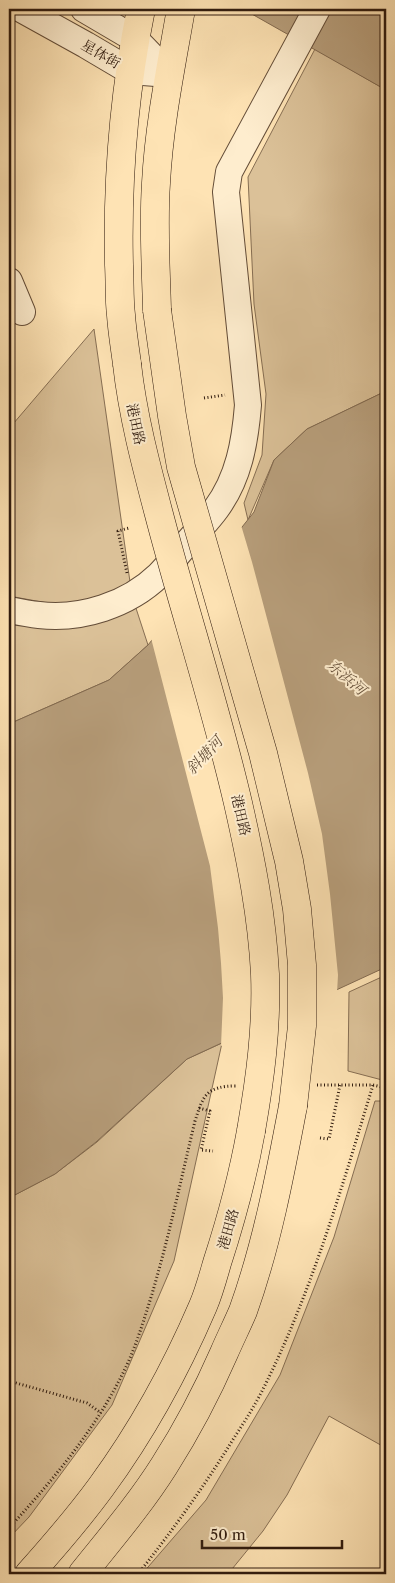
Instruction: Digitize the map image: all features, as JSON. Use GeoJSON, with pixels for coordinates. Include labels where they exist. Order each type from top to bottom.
{"type":"FeatureCollection","features":[{"type":"Feature","properties":{"kind":"main road","name":"港田路"},"geometry":{"type":"LineString","coordinates":[[29,1574],[101,1487],[140,1429],[174,1367],[206,1296],[226,1237],[243,1174],[252,1131],[261,1070],[265,1004],[263,947],[247,842],[224,742],[173,568],[140,445],[131,399],[120,315],[119,238],[121,164],[125,107],[141,9]]}},
{"type":"Feature","properties":{"kind":"main road"},"geometry":{"type":"LineString","coordinates":[[82,1574],[124,1522],[164,1467],[212,1380],[242,1312],[265,1242],[279,1183],[293,1106],[302,1026],[302,965],[297,909],[289,861],[260,744],[182,467],[172,416],[158,310],[154,243],[156,183],[169,74],[181,9]]}},
{"type":"Feature","properties":{"kind":"street","name":"星体街"},"geometry":{"type":"LineString","coordinates":[[21,9],[86,44],[130,71],[169,74]]}},
{"type":"Feature","properties":{"kind":"street"},"geometry":{"type":"LineString","coordinates":[[84,9],[135,38],[169,74]]}},
{"type":"Feature","properties":{"kind":"street"},"geometry":{"type":"LineString","coordinates":[[9,610],[40,616],[79,615],[109,607],[132,596],[158,576],[217,508],[232,483],[241,459],[248,405],[226,192],[229,172],[317,9]]}},
{"type":"Feature","properties":{"kind":"street"},"geometry":{"type":"LineString","coordinates":[[9,281],[22,312]]}},
{"type":"Feature","properties":{"kind":"path"},"geometry":{"type":"LineString","coordinates":[[204,398],[225,395]]}},
{"type":"Feature","properties":{"kind":"path"},"geometry":{"type":"LineString","coordinates":[[127,574],[118,530],[129,528]]}},
{"type":"Feature","properties":{"kind":"path"},"geometry":{"type":"LineString","coordinates":[[312,1085],[373,1085],[386,1088]]}},
{"type":"Feature","properties":{"kind":"path"},"geometry":{"type":"LineString","coordinates":[[320,1138],[329,1139],[340,1085]]}},
{"type":"Feature","properties":{"kind":"path"},"geometry":{"type":"LineString","coordinates":[[138,1574],[170,1533],[216,1467],[259,1396],[296,1317],[328,1227],[373,1085]]}},
{"type":"Feature","properties":{"kind":"path"},"geometry":{"type":"LineString","coordinates":[[9,1528],[45,1489],[101,1413],[125,1368],[144,1321],[162,1260],[202,1099],[211,1090],[238,1086]]}},
{"type":"Feature","properties":{"kind":"path"},"geometry":{"type":"LineString","coordinates":[[199,1108],[210,1111],[201,1150],[213,1151]]}},
{"type":"Feature","properties":{"kind":"path"},"geometry":{"type":"LineString","coordinates":[[9,1380],[87,1403],[101,1413]]}},
{"type":"Feature","properties":{"kind":"shaded area"},"geometry":{"type":"Polygon","coordinates":[[[315,49],[386,90],[386,391],[307,429],[274,460],[248,520],[244,503],[262,455],[266,394],[254,304],[248,177],[315,49]]]}},
{"type":"Feature","properties":{"kind":"shaded area"},"geometry":{"type":"Polygon","coordinates":[[[94,329],[132,596],[148,645],[109,680],[9,724],[9,622],[69,607],[9,596],[9,413],[13,424],[94,329]]]}},
{"type":"Feature","properties":{"kind":"shaded area"},"geometry":{"type":"Polygon","coordinates":[[[386,975],[386,1081],[348,1071],[349,992],[386,975]]]}},
{"type":"Feature","properties":{"kind":"shaded area"},"geometry":{"type":"Polygon","coordinates":[[[222,1043],[174,1261],[112,1405],[29,1517],[9,1538],[9,1198],[55,1174],[97,1142],[187,1059],[222,1043]]]}},
{"type":"Feature","properties":{"kind":"shaded area"},"geometry":{"type":"Polygon","coordinates":[[[375,1101],[386,1101],[386,1448],[329,1416],[287,1495],[263,1531],[228,1574],[142,1574],[206,1500],[280,1375],[334,1237],[375,1101]]]}},
{"type":"Feature","properties":{"kind":"water"},"geometry":{"type":"Polygon","coordinates":[[[243,9],[386,9],[386,90],[243,9]]]}},
{"type":"Feature","properties":{"kind":"water"},"geometry":{"type":"Polygon","coordinates":[[[386,391],[386,967],[187,1059],[96,1142],[55,1174],[9,1198],[9,724],[109,680],[148,645],[254,512],[274,460],[307,429],[386,391]]]}},
{"type":"Feature","properties":{"kind":"pier"},"geometry":{"type":"Polygon","coordinates":[[[241,525],[308,773],[322,834],[338,975],[337,993],[221,1046],[223,998],[221,963],[210,866],[151,638],[241,525]]]}},
{"type":"Feature","properties":{"kind":"water label","name":"东浜河"},"geometry":{"type":"Point","coordinates":[347,677]}},
{"type":"Feature","properties":{"kind":"water label","name":"斜塘河"},"geometry":{"type":"Point","coordinates":[204,755]}}]}
